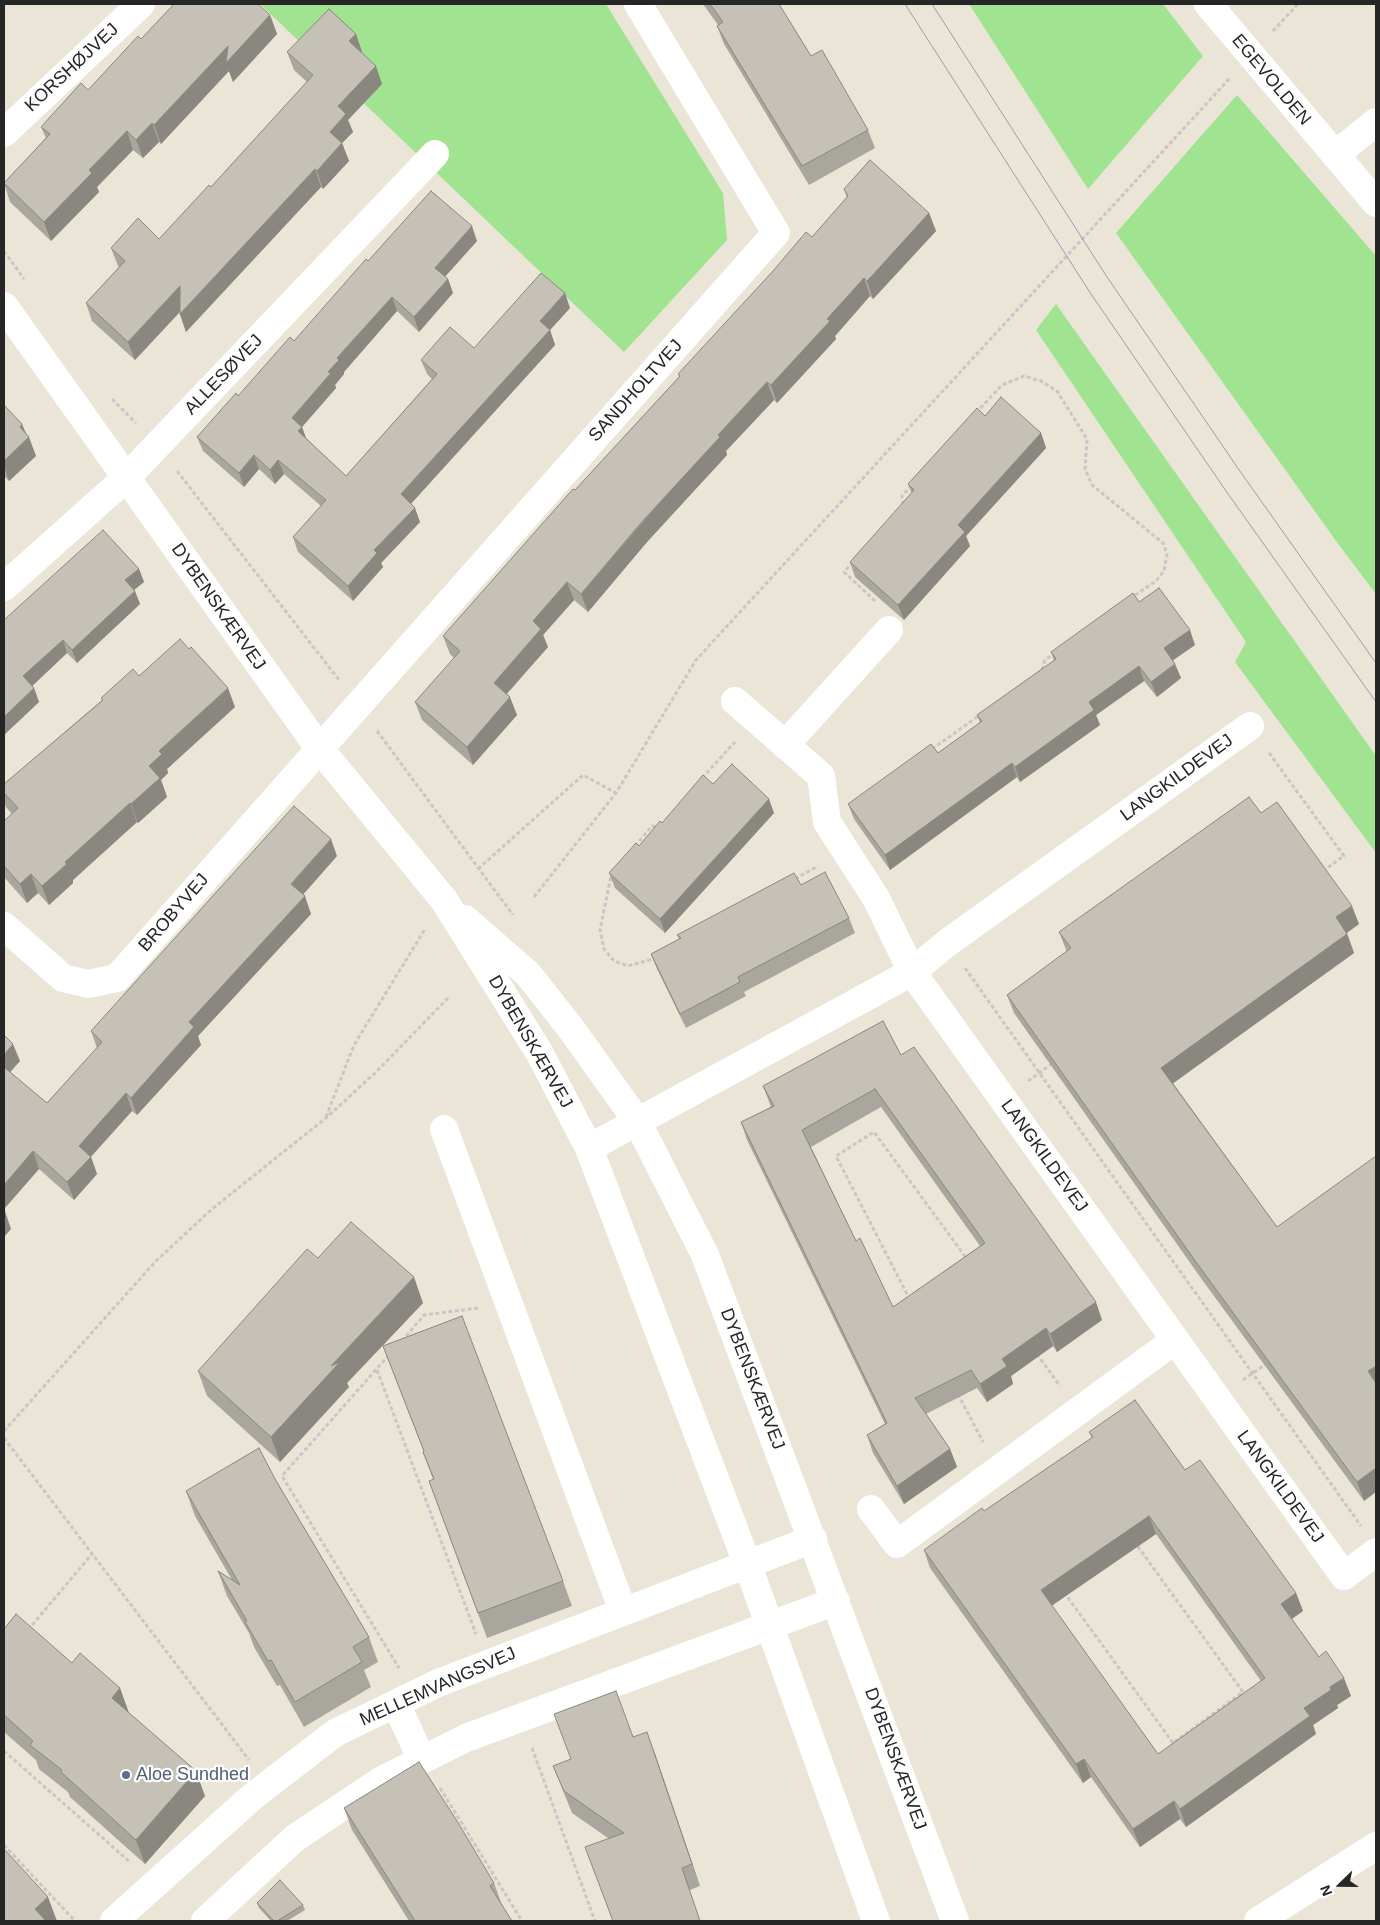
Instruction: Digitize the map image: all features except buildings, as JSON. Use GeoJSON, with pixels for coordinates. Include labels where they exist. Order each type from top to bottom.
{"type":"FeatureCollection","features":[{"type":"Feature","properties":{"kind":"street","name":"KORSHØJVEJ"},"geometry":{"type":"LineString","coordinates":[[4,133],[141,4]]}},
{"type":"Feature","properties":{"kind":"street","name":"SANDHOLTVEJ"},"geometry":{"type":"LineString","coordinates":[[319,748],[776,233],[638,4]]}},
{"type":"Feature","properties":{"kind":"street","name":"EGEVOLDEN"},"geometry":{"type":"LineString","coordinates":[[1208,4],[1376,204]]}},
{"type":"Feature","properties":{"kind":"street"},"geometry":{"type":"LineString","coordinates":[[1335,155],[1376,122]]}},
{"type":"Feature","properties":{"kind":"street","name":"ALLESØVEJ"},"geometry":{"type":"LineString","coordinates":[[4,586],[126,478],[435,154]]}},
{"type":"Feature","properties":{"kind":"street","name":"DYBENSKÆRVEJ"},"geometry":{"type":"LineString","coordinates":[[4,306],[319,748],[444,900],[539,1052],[589,1148],[747,1563],[876,1921]]}},
{"type":"Feature","properties":{"kind":"street"},"geometry":{"type":"LineString","coordinates":[[785,745],[889,630]]}},
{"type":"Feature","properties":{"kind":"street","name":"LANGKILDEVEJ"},"geometry":{"type":"LineString","coordinates":[[745,710],[821,776],[827,822],[876,898],[912,972],[1344,1576],[1371,1542]]}},
{"type":"Feature","properties":{"kind":"street","name":"LANGKILDEVEJ"},"geometry":{"type":"LineString","coordinates":[[589,1148],[912,972],[947,943],[1250,726]]}},
{"type":"Feature","properties":{"kind":"street","name":"BROBYVEJ"},"geometry":{"type":"LineString","coordinates":[[4,926],[63,978],[88,984],[117,978],[319,748]]}},
{"type":"Feature","properties":{"kind":"street","name":"DYBENSKÆRVEJ"},"geometry":{"type":"LineString","coordinates":[[444,900],[528,974],[572,1030],[637,1121],[705,1255],[955,1921]]}},
{"type":"Feature","properties":{"kind":"street"},"geometry":{"type":"LineString","coordinates":[[444,1129],[623,1611]]}},
{"type":"Feature","properties":{"kind":"street"},"geometry":{"type":"LineString","coordinates":[[871,1509],[896,1544],[1175,1340]]}},
{"type":"Feature","properties":{"kind":"street","name":"MELLEMVANGSVEJ"},"geometry":{"type":"LineString","coordinates":[[114,1921],[268,1784],[335,1733],[438,1683],[813,1539]]}},
{"type":"Feature","properties":{"kind":"street"},"geometry":{"type":"LineString","coordinates":[[205,1921],[295,1838],[382,1780],[466,1738],[769,1624],[836,1601]]}},
{"type":"Feature","properties":{"kind":"street"},"geometry":{"type":"LineString","coordinates":[[396,1704],[422,1760]]}},
{"type":"Feature","properties":{"kind":"street"},"geometry":{"type":"LineString","coordinates":[[1258,1921],[1376,1846]]}},
{"type":"Feature","properties":{"kind":"path"},"geometry":{"type":"LineString","coordinates":[[1272,33],[1298,4]]}},
{"type":"Feature","properties":{"kind":"path"},"geometry":{"type":"LineString","coordinates":[[534,897],[616,793],[696,660],[1232,77]]}},
{"type":"Feature","properties":{"kind":"path"},"geometry":{"type":"LineString","coordinates":[[971,419],[1002,386],[1014,379],[1024,376],[1042,380],[1057,391],[1087,439],[1086,469],[1092,484],[1164,543],[1167,554],[1164,572],[1124,603]]}},
{"type":"Feature","properties":{"kind":"path"},"geometry":{"type":"LineString","coordinates":[[897,513],[904,506],[902,496],[915,482]]}},
{"type":"Feature","properties":{"kind":"path"},"geometry":{"type":"LineString","coordinates":[[857,558],[844,572],[892,617],[889,630]]}},
{"type":"Feature","properties":{"kind":"path"},"geometry":{"type":"LineString","coordinates":[[1036,674],[1044,669],[1045,660],[1061,649]]}},
{"type":"Feature","properties":{"kind":"path"},"geometry":{"type":"LineString","coordinates":[[931,750],[987,709]]}},
{"type":"Feature","properties":{"kind":"path"},"geometry":{"type":"LineString","coordinates":[[697,784],[745,710]]}},
{"type":"Feature","properties":{"kind":"path"},"geometry":{"type":"LineString","coordinates":[[1250,726],[1344,856],[1320,873]]}},
{"type":"Feature","properties":{"kind":"path"},"geometry":{"type":"LineString","coordinates":[[478,869],[584,775],[616,793]]}},
{"type":"Feature","properties":{"kind":"path"},"geometry":{"type":"LineString","coordinates":[[634,847],[652,826],[658,828],[665,821]]}},
{"type":"Feature","properties":{"kind":"path"},"geometry":{"type":"LineString","coordinates":[[794,879],[846,852]]}},
{"type":"Feature","properties":{"kind":"path"},"geometry":{"type":"LineString","coordinates":[[616,867],[610,874],[600,930],[604,949],[614,961],[628,966],[657,957]]}},
{"type":"Feature","properties":{"kind":"path"},"geometry":{"type":"LineString","coordinates":[[326,1118],[354,1045],[444,900]]}},
{"type":"Feature","properties":{"kind":"path"},"geometry":{"type":"LineString","coordinates":[[947,943],[1371,1542]]}},
{"type":"Feature","properties":{"kind":"path"},"geometry":{"type":"LineString","coordinates":[[4,1431],[155,1262],[212,1209],[326,1118],[376,1072],[450,996]]}},
{"type":"Feature","properties":{"kind":"path"},"geometry":{"type":"LineString","coordinates":[[1003,1099],[1055,1062]]}},
{"type":"Feature","properties":{"kind":"path"},"geometry":{"type":"LineString","coordinates":[[912,1304],[836,1156],[874,1132],[973,1267]]}},
{"type":"Feature","properties":{"kind":"path"},"geometry":{"type":"LineString","coordinates":[[400,1342],[424,1314],[509,1304]]}},
{"type":"Feature","properties":{"kind":"path"},"geometry":{"type":"LineString","coordinates":[[1032,1347],[1078,1410]]}},
{"type":"Feature","properties":{"kind":"path"},"geometry":{"type":"LineString","coordinates":[[394,1349],[282,1476],[403,1676],[396,1704]]}},
{"type":"Feature","properties":{"kind":"path"},"geometry":{"type":"LineString","coordinates":[[1217,1399],[1268,1362]]}},
{"type":"Feature","properties":{"kind":"path"},"geometry":{"type":"LineString","coordinates":[[377,1370],[487,1664]]}},
{"type":"Feature","properties":{"kind":"path"},"geometry":{"type":"LineString","coordinates":[[957,1391],[997,1470]]}},
{"type":"Feature","properties":{"kind":"path"},"geometry":{"type":"LineString","coordinates":[[4,1438],[268,1784]]}},
{"type":"Feature","properties":{"kind":"path"},"geometry":{"type":"LineString","coordinates":[[1058,1584],[1173,1743],[1243,1692],[1134,1541]]}},
{"type":"Feature","properties":{"kind":"path"},"geometry":{"type":"LineString","coordinates":[[23,1637],[92,1554]]}},
{"type":"Feature","properties":{"kind":"path"},"geometry":{"type":"LineString","coordinates":[[521,1717],[595,1921]]}},
{"type":"Feature","properties":{"kind":"path"},"geometry":{"type":"LineString","coordinates":[[4,1751],[155,1884]]}},
{"type":"Feature","properties":{"kind":"path"},"geometry":{"type":"LineString","coordinates":[[422,1760],[522,1921]]}},
{"type":"Feature","properties":{"kind":"path"},"geometry":{"type":"LineString","coordinates":[[4,1845],[75,1921]]}},
{"type":"Feature","properties":{"kind":"green space"},"geometry":{"type":"Polygon","coordinates":[[[260,4],[606,4],[723,193],[727,240],[624,352],[260,4]]]}},
{"type":"Feature","properties":{"kind":"green space"},"geometry":{"type":"Polygon","coordinates":[[[969,4],[1163,4],[1203,56],[1088,189],[969,4]]]}},
{"type":"Feature","properties":{"kind":"green space"},"geometry":{"type":"Polygon","coordinates":[[[1237,95],[1376,256],[1376,594],[1116,233],[1237,95]]]}},
{"type":"Feature","properties":{"kind":"green space"},"geometry":{"type":"Polygon","coordinates":[[[1056,304],[1376,756],[1376,853],[1235,662],[1246,642],[1036,330],[1056,304]]]}},
{"type":"Feature","properties":{"kind":"tram line"},"geometry":{"type":"LineString","coordinates":[[905,4],[1091,294],[1226,491],[1376,702]]}},
{"type":"Feature","properties":{"kind":"tram line"},"geometry":{"type":"LineString","coordinates":[[932,4],[1107,277],[1244,477],[1376,663]]}},
{"type":"Feature","properties":{"kind":"place","name":"Aloe Sundhed"},"geometry":{"type":"Point","coordinates":[126,1775]}}]}
